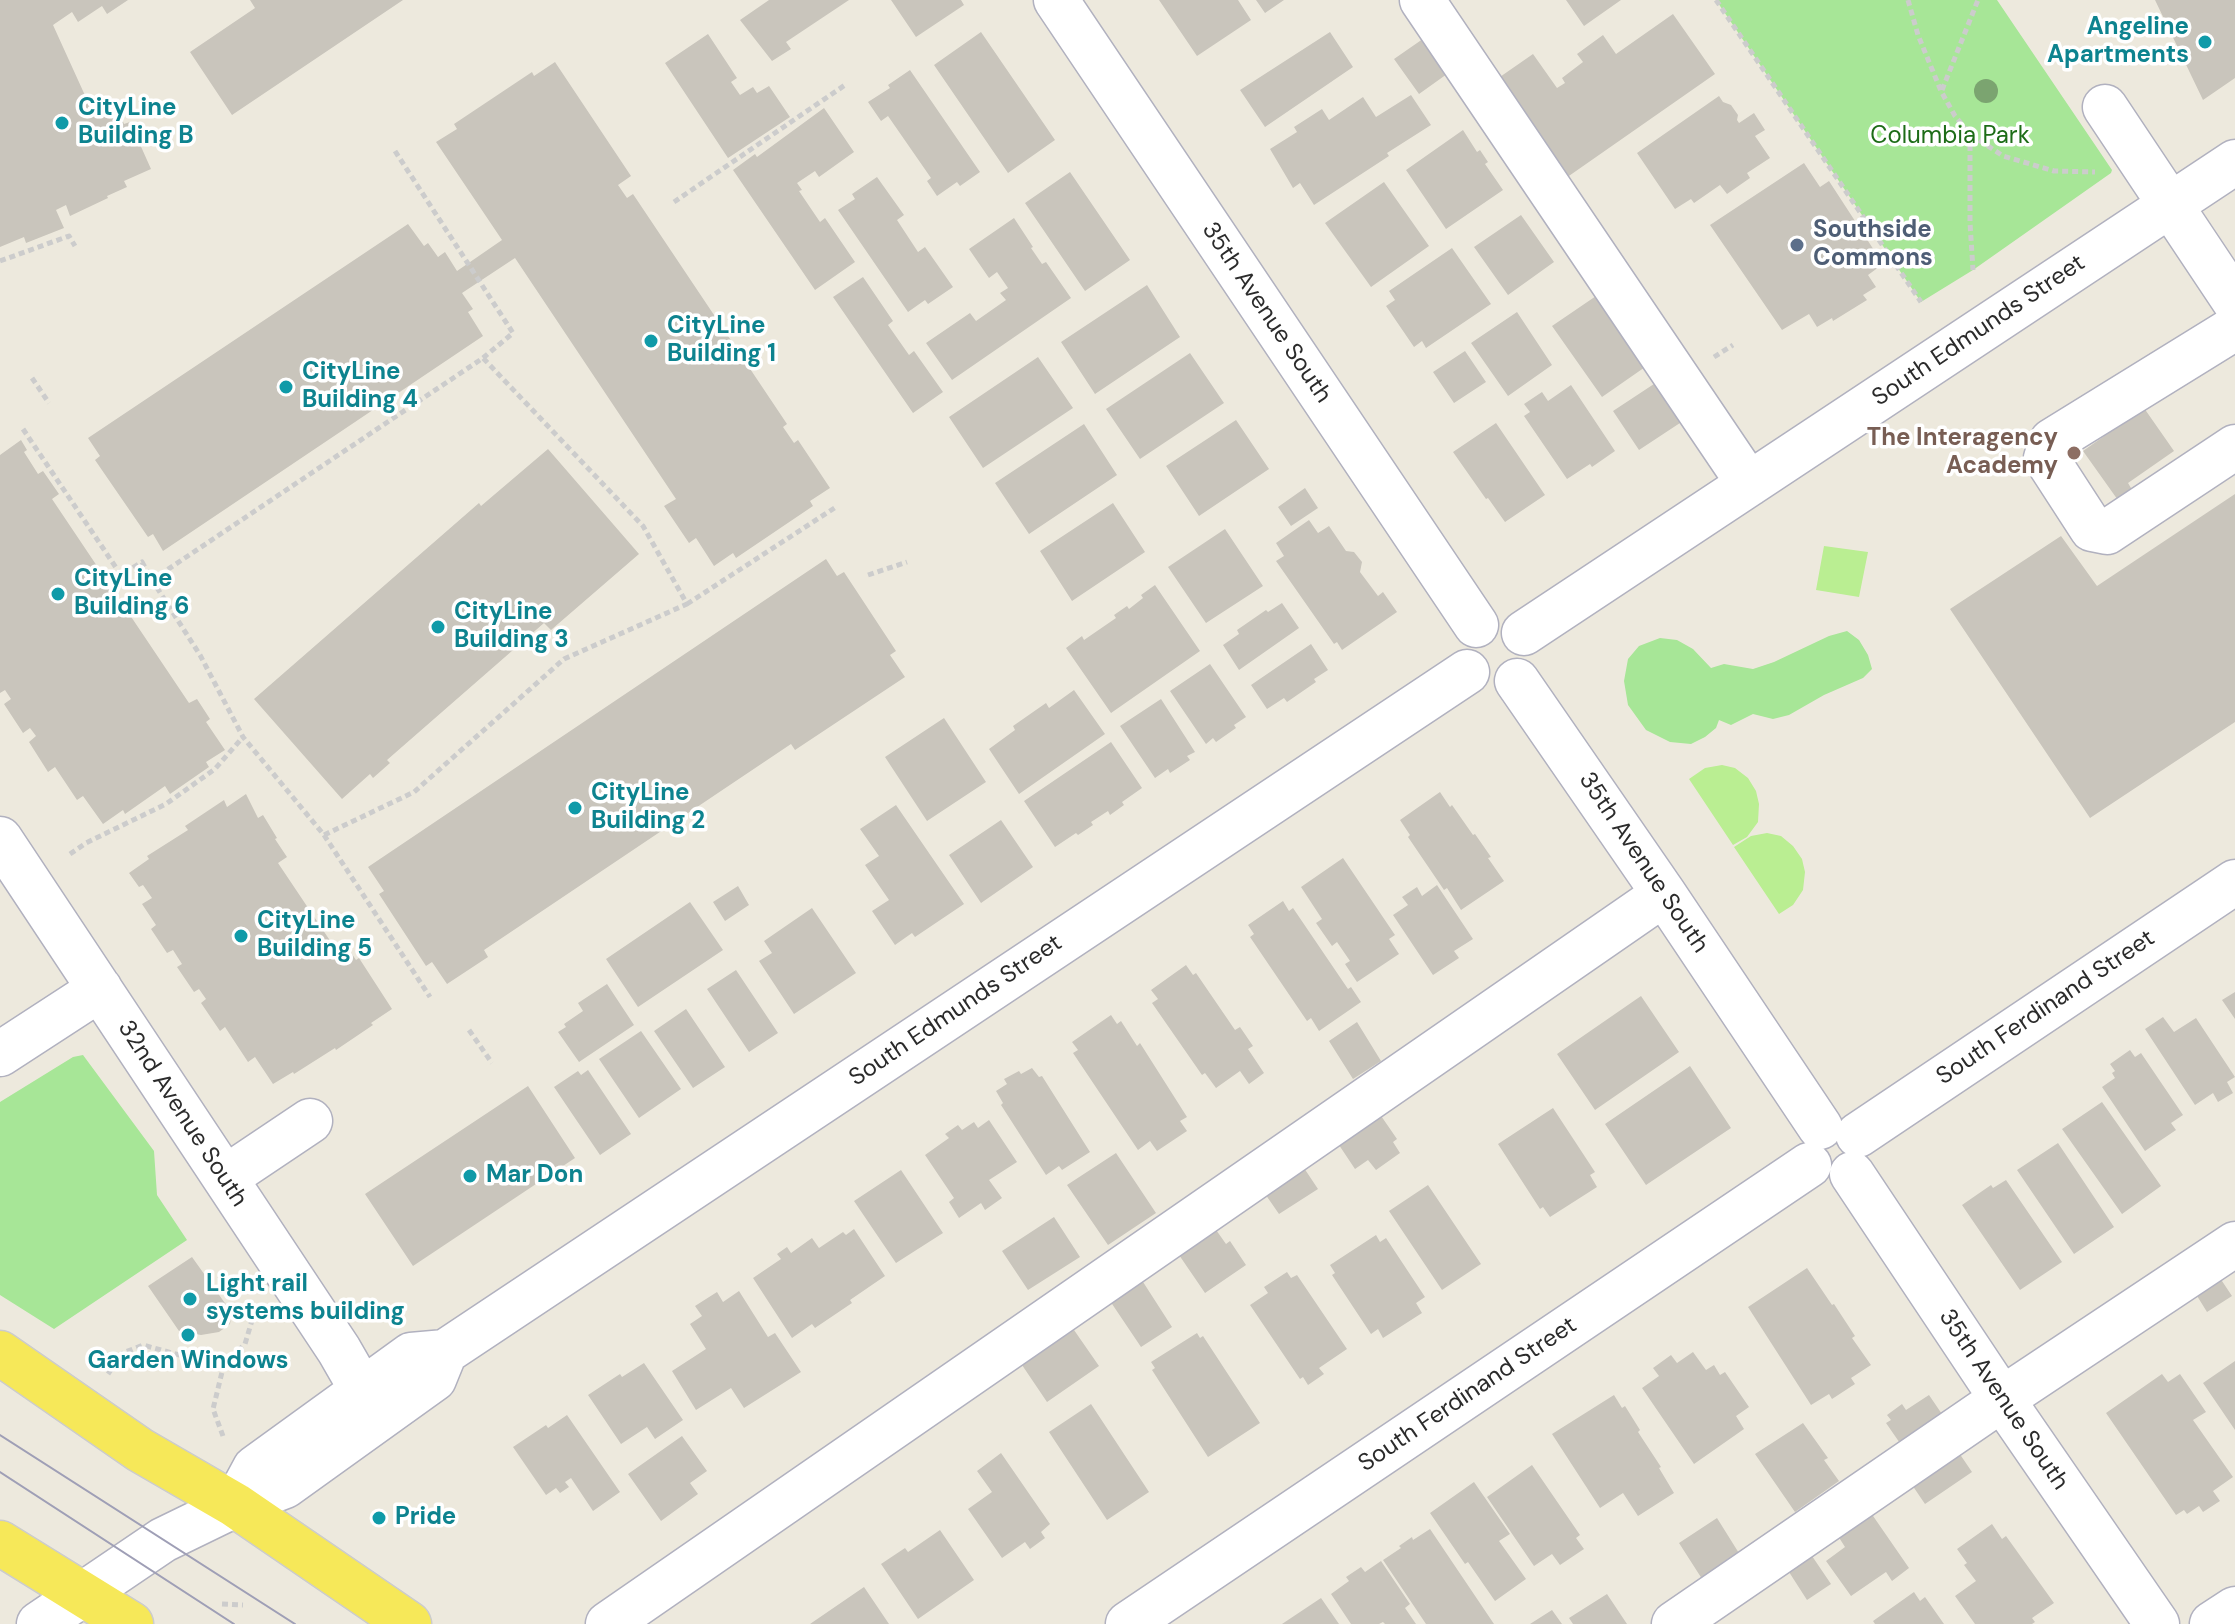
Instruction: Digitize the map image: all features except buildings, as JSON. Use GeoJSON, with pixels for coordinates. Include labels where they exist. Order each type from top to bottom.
{"type":"FeatureCollection","features":[{"type":"Feature","properties":{"kind":"main road"},"geometry":{"type":"LineString","coordinates":[[0,1353],[140,1450],[235,1505],[409,1624]]}},
{"type":"Feature","properties":{"kind":"main road"},"geometry":{"type":"LineString","coordinates":[[0,1543],[131,1624]]}},
{"type":"Feature","properties":{"kind":"street","name":"35th Avenue South"},"geometry":{"type":"LineString","coordinates":[[1056,0],[1476,625]]}},
{"type":"Feature","properties":{"kind":"street"},"geometry":{"type":"LineString","coordinates":[[1422,0],[1749,484]]}},
{"type":"Feature","properties":{"kind":"street"},"geometry":{"type":"LineString","coordinates":[[2105,107],[2235,302]]}},
{"type":"Feature","properties":{"kind":"street","name":"South Edmunds Street"},"geometry":{"type":"LineString","coordinates":[[1524,633],[2235,162]]}},
{"type":"Feature","properties":{"kind":"street"},"geometry":{"type":"LineString","coordinates":[[2235,328],[2052,441],[2046,458],[2092,529],[2107,532],[2235,447]]}},
{"type":"Feature","properties":{"kind":"street"},"geometry":{"type":"LineString","coordinates":[[1496,619],[1507,620],[1524,633],[1531,654],[1529,664],[1517,681],[1503,687],[1491,687],[1480,684],[1467,672],[1462,654],[1463,643],[1476,625],[1496,619]]}},
{"type":"Feature","properties":{"kind":"street","name":"South Edmunds Street"},"geometry":{"type":"LineString","coordinates":[[235,1505],[255,1468],[411,1355],[445,1352],[1467,672]]}},
{"type":"Feature","properties":{"kind":"street","name":"35th Avenue South"},"geometry":{"type":"LineString","coordinates":[[1517,681],[2157,1624]]}},
{"type":"Feature","properties":{"kind":"street","name":"32nd Avenue South"},"geometry":{"type":"LineString","coordinates":[[0,839],[339,1350],[362,1390]]}},
{"type":"Feature","properties":{"kind":"street","name":"South Ferdinand Street"},"geometry":{"type":"LineString","coordinates":[[1128,1624],[2235,882]]}},
{"type":"Feature","properties":{"kind":"street"},"geometry":{"type":"LineString","coordinates":[[608,1624],[1664,894]]}},
{"type":"Feature","properties":{"kind":"street"},"geometry":{"type":"LineString","coordinates":[[0,1054],[100,989]]}},
{"type":"Feature","properties":{"kind":"street"},"geometry":{"type":"LineString","coordinates":[[225,1178],[310,1121]]}},
{"type":"Feature","properties":{"kind":"street"},"geometry":{"type":"LineString","coordinates":[[1674,1624],[2235,1244]]}},
{"type":"Feature","properties":{"kind":"street","name":"South Edmunds Street"},"geometry":{"type":"LineString","coordinates":[[39,1624],[163,1540],[235,1505],[285,1486],[434,1379],[445,1352]]}},
{"type":"Feature","properties":{"kind":"street"},"geometry":{"type":"LineString","coordinates":[[2212,1624],[2235,1609]]}},
{"type":"Feature","properties":{"kind":"street"},"geometry":{"type":"LineString","coordinates":[[2157,1624],[2172,1620],[2189,1624]]}},
{"type":"Feature","properties":{"kind":"path"},"geometry":{"type":"LineString","coordinates":[[1716,0],[1921,302]]}},
{"type":"Feature","properties":{"kind":"path"},"geometry":{"type":"LineString","coordinates":[[1908,0],[1918,35],[1941,91],[1970,134],[2003,156],[2016,160],[2054,171],[2097,172]]}},
{"type":"Feature","properties":{"kind":"path"},"geometry":{"type":"LineString","coordinates":[[1941,91],[1978,0]]}},
{"type":"Feature","properties":{"kind":"path"},"geometry":{"type":"LineString","coordinates":[[674,202],[845,85]]}},
{"type":"Feature","properties":{"kind":"path"},"geometry":{"type":"LineString","coordinates":[[1970,134],[1973,270]]}},
{"type":"Feature","properties":{"kind":"path"},"geometry":{"type":"LineString","coordinates":[[152,580],[483,358],[513,333],[395,151]]}},
{"type":"Feature","properties":{"kind":"path"},"geometry":{"type":"LineString","coordinates":[[0,261],[69,236],[75,246]]}},
{"type":"Feature","properties":{"kind":"path"},"geometry":{"type":"LineString","coordinates":[[483,358],[643,526],[687,604]]}},
{"type":"Feature","properties":{"kind":"path"},"geometry":{"type":"LineString","coordinates":[[32,378],[49,403]]}},
{"type":"Feature","properties":{"kind":"path"},"geometry":{"type":"LineString","coordinates":[[23,429],[121,575],[142,562],[200,655],[243,737],[324,835],[430,997]]}},
{"type":"Feature","properties":{"kind":"path"},"geometry":{"type":"LineString","coordinates":[[324,835],[414,792],[564,659],[687,604],[836,507]]}},
{"type":"Feature","properties":{"kind":"path"},"geometry":{"type":"LineString","coordinates":[[868,575],[907,562]]}},
{"type":"Feature","properties":{"kind":"path"},"geometry":{"type":"LineString","coordinates":[[70,854],[166,804],[215,769],[243,737]]}},
{"type":"Feature","properties":{"kind":"path"},"geometry":{"type":"LineString","coordinates":[[469,1030],[492,1063]]}},
{"type":"Feature","properties":{"kind":"path"},"geometry":{"type":"LineString","coordinates":[[223,1439],[213,1409],[224,1364],[245,1344],[259,1296]]}},
{"type":"Feature","properties":{"kind":"path"},"geometry":{"type":"LineString","coordinates":[[102,1381],[123,1353],[143,1345],[224,1364]]}},
{"type":"Feature","properties":{"kind":"path"},"geometry":{"type":"LineString","coordinates":[[222,1604],[243,1605]]}},
{"type":"Feature","properties":{"kind":"green space","name":"Columbia Park"},"geometry":{"type":"Polygon","coordinates":[[[1716,0],[1997,0],[2112,170],[2111,173],[1973,270],[1921,302],[1716,0]]]}},
{"type":"Feature","properties":{"kind":"green space"},"geometry":{"type":"Polygon","coordinates":[[[1824,546],[1868,552],[1859,597],[1816,590],[1824,546]]]}},
{"type":"Feature","properties":{"kind":"green space"},"geometry":{"type":"Polygon","coordinates":[[[1847,631],[1859,640],[1872,669],[1863,678],[1789,715],[1773,719],[1753,714],[1731,725],[1719,720],[1716,728],[1691,744],[1670,742],[1646,730],[1628,705],[1624,681],[1628,659],[1639,646],[1660,638],[1677,640],[1693,649],[1711,668],[1724,664],[1753,669],[1847,631]]]}},
{"type":"Feature","properties":{"kind":"green space"},"geometry":{"type":"Polygon","coordinates":[[[1722,765],[1735,768],[1748,778],[1759,804],[1758,822],[1747,837],[1733,845],[1689,779],[1705,768],[1722,765]]]}},
{"type":"Feature","properties":{"kind":"green space"},"geometry":{"type":"Polygon","coordinates":[[[1767,833],[1781,836],[1793,846],[1802,859],[1805,872],[1803,890],[1793,905],[1779,914],[1734,847],[1751,836],[1767,833]]]}},
{"type":"Feature","properties":{"kind":"green space"},"geometry":{"type":"Polygon","coordinates":[[[83,1055],[154,1151],[157,1195],[187,1240],[54,1329],[0,1295],[0,1102],[73,1057],[83,1055]]]}},
{"type":"Feature","properties":{"kind":"tram line"},"geometry":{"type":"LineString","coordinates":[[0,1435],[295,1624]]}},
{"type":"Feature","properties":{"kind":"tram line"},"geometry":{"type":"LineString","coordinates":[[0,1472],[234,1624]]}},
{"type":"Feature","properties":{"kind":"place","name":"Angeline Apartments"},"geometry":{"type":"Point","coordinates":[2205,42]}},
{"type":"Feature","properties":{"kind":"place","name":"CityLine Building B"},"geometry":{"type":"Point","coordinates":[62,123]}},
{"type":"Feature","properties":{"kind":"place","name":"Southside Commons"},"geometry":{"type":"Point","coordinates":[1797,245]}},
{"type":"Feature","properties":{"kind":"place","name":"CityLine Building 1"},"geometry":{"type":"Point","coordinates":[651,341]}},
{"type":"Feature","properties":{"kind":"place","name":"CityLine Building 4"},"geometry":{"type":"Point","coordinates":[286,387]}},
{"type":"Feature","properties":{"kind":"place","name":"The Interagency Academy"},"geometry":{"type":"Point","coordinates":[2074,453]}},
{"type":"Feature","properties":{"kind":"place","name":"CityLine Building 6"},"geometry":{"type":"Point","coordinates":[58,594]}},
{"type":"Feature","properties":{"kind":"place","name":"CityLine Building 3"},"geometry":{"type":"Point","coordinates":[438,627]}},
{"type":"Feature","properties":{"kind":"place","name":"CityLine Building 2"},"geometry":{"type":"Point","coordinates":[575,808]}},
{"type":"Feature","properties":{"kind":"place","name":"CityLine Building 5"},"geometry":{"type":"Point","coordinates":[241,936]}},
{"type":"Feature","properties":{"kind":"place","name":"Mar Don"},"geometry":{"type":"Point","coordinates":[470,1176]}},
{"type":"Feature","properties":{"kind":"place","name":"Light rail systems building"},"geometry":{"type":"Point","coordinates":[190,1299]}},
{"type":"Feature","properties":{"kind":"place","name":"Garden Windows"},"geometry":{"type":"Point","coordinates":[188,1335]}},
{"type":"Feature","properties":{"kind":"place","name":"Pride"},"geometry":{"type":"Point","coordinates":[379,1518]}}]}
